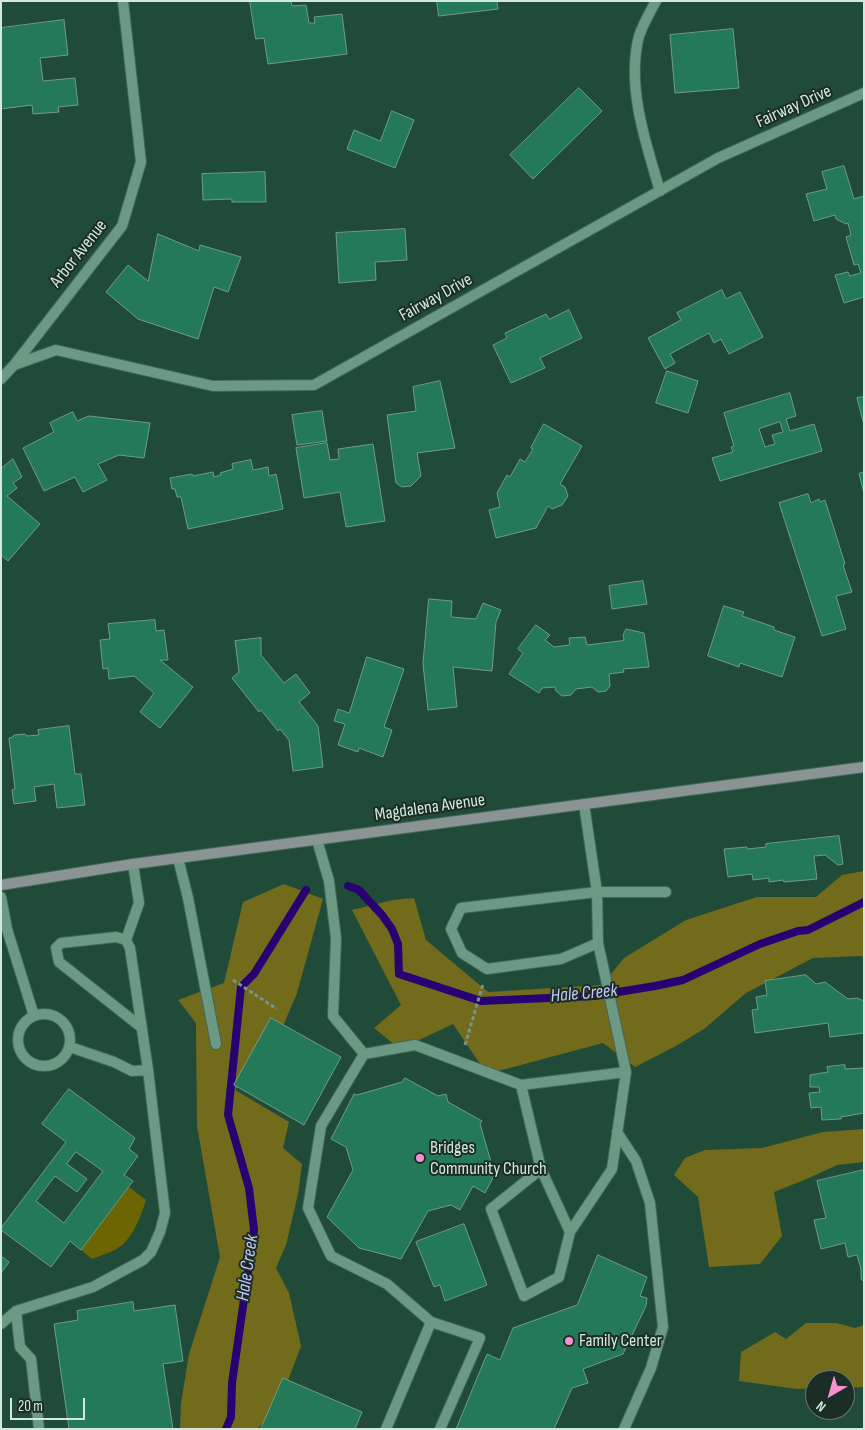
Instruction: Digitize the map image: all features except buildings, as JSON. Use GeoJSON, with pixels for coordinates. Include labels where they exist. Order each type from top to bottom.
{"type":"FeatureCollection","features":[{"type":"Feature","properties":{"kind":"main road","name":"Magdalena Avenue"},"geometry":{"type":"LineString","coordinates":[[1,884],[178,858],[864,767]]}},
{"type":"Feature","properties":{"kind":"street","name":"Arbor Avenue"},"geometry":{"type":"LineString","coordinates":[[14,365],[122,226],[141,162],[122,1]]}},
{"type":"Feature","properties":{"kind":"street"},"geometry":{"type":"LineString","coordinates":[[656,1],[639,36],[636,58],[636,89],[647,147],[660,192]]}},
{"type":"Feature","properties":{"kind":"street","name":"Fairway Drive"},"geometry":{"type":"LineString","coordinates":[[1,379],[14,365],[56,350],[213,386],[314,385],[718,158],[864,93]]}},
{"type":"Feature","properties":{"kind":"street"},"geometry":{"type":"LineString","coordinates":[[541,1169],[491,1209],[524,1296],[559,1277],[570,1232],[612,1169],[626,1072],[598,944],[597,892],[584,804]]}},
{"type":"Feature","properties":{"kind":"street"},"geometry":{"type":"LineString","coordinates":[[317,840],[329,881],[336,938],[333,1016],[364,1054]]}},
{"type":"Feature","properties":{"kind":"street"},"geometry":{"type":"LineString","coordinates":[[178,858],[188,898],[216,1044]]}},
{"type":"Feature","properties":{"kind":"street"},"geometry":{"type":"LineString","coordinates":[[1,1324],[16,1311],[93,1287],[143,1260],[151,1252],[160,1232],[164,1213],[148,1070],[130,948],[126,940],[138,903],[134,864]]}},
{"type":"Feature","properties":{"kind":"street"},"geometry":{"type":"LineString","coordinates":[[598,944],[561,958],[487,969],[462,953],[451,929],[461,908],[597,892],[666,892]]}},
{"type":"Feature","properties":{"kind":"street"},"geometry":{"type":"LineString","coordinates":[[1,897],[7,929],[34,1016]]}},
{"type":"Feature","properties":{"kind":"street"},"geometry":{"type":"LineString","coordinates":[[126,940],[116,937],[62,943],[56,948],[59,962],[141,1027]]}},
{"type":"Feature","properties":{"kind":"street"},"geometry":{"type":"LineString","coordinates":[[42,1014],[51,1014],[58,1018],[69,1031],[70,1047],[62,1060],[48,1067],[32,1064],[21,1054],[18,1047],[18,1032],[27,1019],[42,1014]]}},
{"type":"Feature","properties":{"kind":"street"},"geometry":{"type":"LineString","coordinates":[[440,1429],[480,1338],[431,1322],[387,1284],[331,1256],[308,1208],[321,1126],[364,1054],[415,1045],[521,1085],[626,1072]]}},
{"type":"Feature","properties":{"kind":"street"},"geometry":{"type":"LineString","coordinates":[[70,1047],[114,1062],[132,1071],[148,1070]]}},
{"type":"Feature","properties":{"kind":"street"},"geometry":{"type":"LineString","coordinates":[[521,1085],[541,1169],[570,1232]]}},
{"type":"Feature","properties":{"kind":"street"},"geometry":{"type":"LineString","coordinates":[[617,1132],[636,1161],[650,1203],[663,1327],[651,1368],[624,1429]]}},
{"type":"Feature","properties":{"kind":"street"},"geometry":{"type":"LineString","coordinates":[[16,1311],[20,1347],[31,1360],[40,1429]]}},
{"type":"Feature","properties":{"kind":"street"},"geometry":{"type":"LineString","coordinates":[[386,1429],[431,1322]]}},
{"type":"Feature","properties":{"kind":"path"},"geometry":{"type":"LineString","coordinates":[[233,980],[276,1009]]}},
{"type":"Feature","properties":{"kind":"path"},"geometry":{"type":"LineString","coordinates":[[460,1062],[481,992]]}},
{"type":"Feature","properties":{"kind":"shaded area"},"geometry":{"type":"Polygon","coordinates":[[[864,871],[864,957],[813,958],[746,993],[704,1029],[635,1067],[603,1043],[487,1074],[453,1024],[400,1049],[374,1028],[401,1005],[352,910],[393,900],[414,898],[426,940],[488,992],[602,985],[624,958],[686,920],[757,897],[816,897],[842,875],[864,871]]]}},
{"type":"Feature","properties":{"kind":"shaded area"},"geometry":{"type":"Polygon","coordinates":[[[284,884],[323,899],[297,993],[280,1033],[235,1090],[289,1122],[283,1148],[302,1164],[298,1194],[286,1245],[276,1268],[289,1293],[301,1346],[277,1410],[257,1429],[180,1429],[181,1403],[189,1354],[220,1257],[197,1126],[196,1023],[178,1000],[224,983],[243,902],[284,884]]]}},
{"type":"Feature","properties":{"kind":"shaded area"},"geometry":{"type":"Polygon","coordinates":[[[864,1129],[864,1162],[837,1165],[774,1192],[782,1236],[760,1264],[709,1267],[698,1197],[674,1175],[685,1158],[705,1150],[762,1148],[823,1132],[864,1129]]]}},
{"type":"Feature","properties":{"kind":"shaded area"},"geometry":{"type":"Polygon","coordinates":[[[129,1187],[146,1200],[135,1228],[121,1246],[92,1259],[81,1250],[129,1187]]]}},
{"type":"Feature","properties":{"kind":"shaded area"},"geometry":{"type":"Polygon","coordinates":[[[806,1323],[836,1323],[855,1328],[864,1325],[864,1387],[855,1387],[855,1370],[805,1370],[805,1389],[739,1381],[741,1352],[775,1332],[786,1339],[806,1323]]]}},
{"type":"Feature","properties":{"kind":"waterway","name":"Hale Creek"},"geometry":{"type":"LineString","coordinates":[[348,886],[359,890],[392,929],[398,944],[399,974],[481,1001],[594,996],[683,980],[760,944],[798,931],[808,930],[864,902]]}},
{"type":"Feature","properties":{"kind":"waterway","name":"Hale Creek"},"geometry":{"type":"LineString","coordinates":[[226,1429],[231,1417],[232,1383],[254,1230],[249,1188],[228,1115],[241,987],[254,974],[306,890]]}},
{"type":"Feature","properties":{"kind":"place","name":"Bridges Community Church"},"geometry":{"type":"Point","coordinates":[420,1158]}},
{"type":"Feature","properties":{"kind":"place","name":"Family Center"},"geometry":{"type":"Point","coordinates":[569,1341]}}]}
